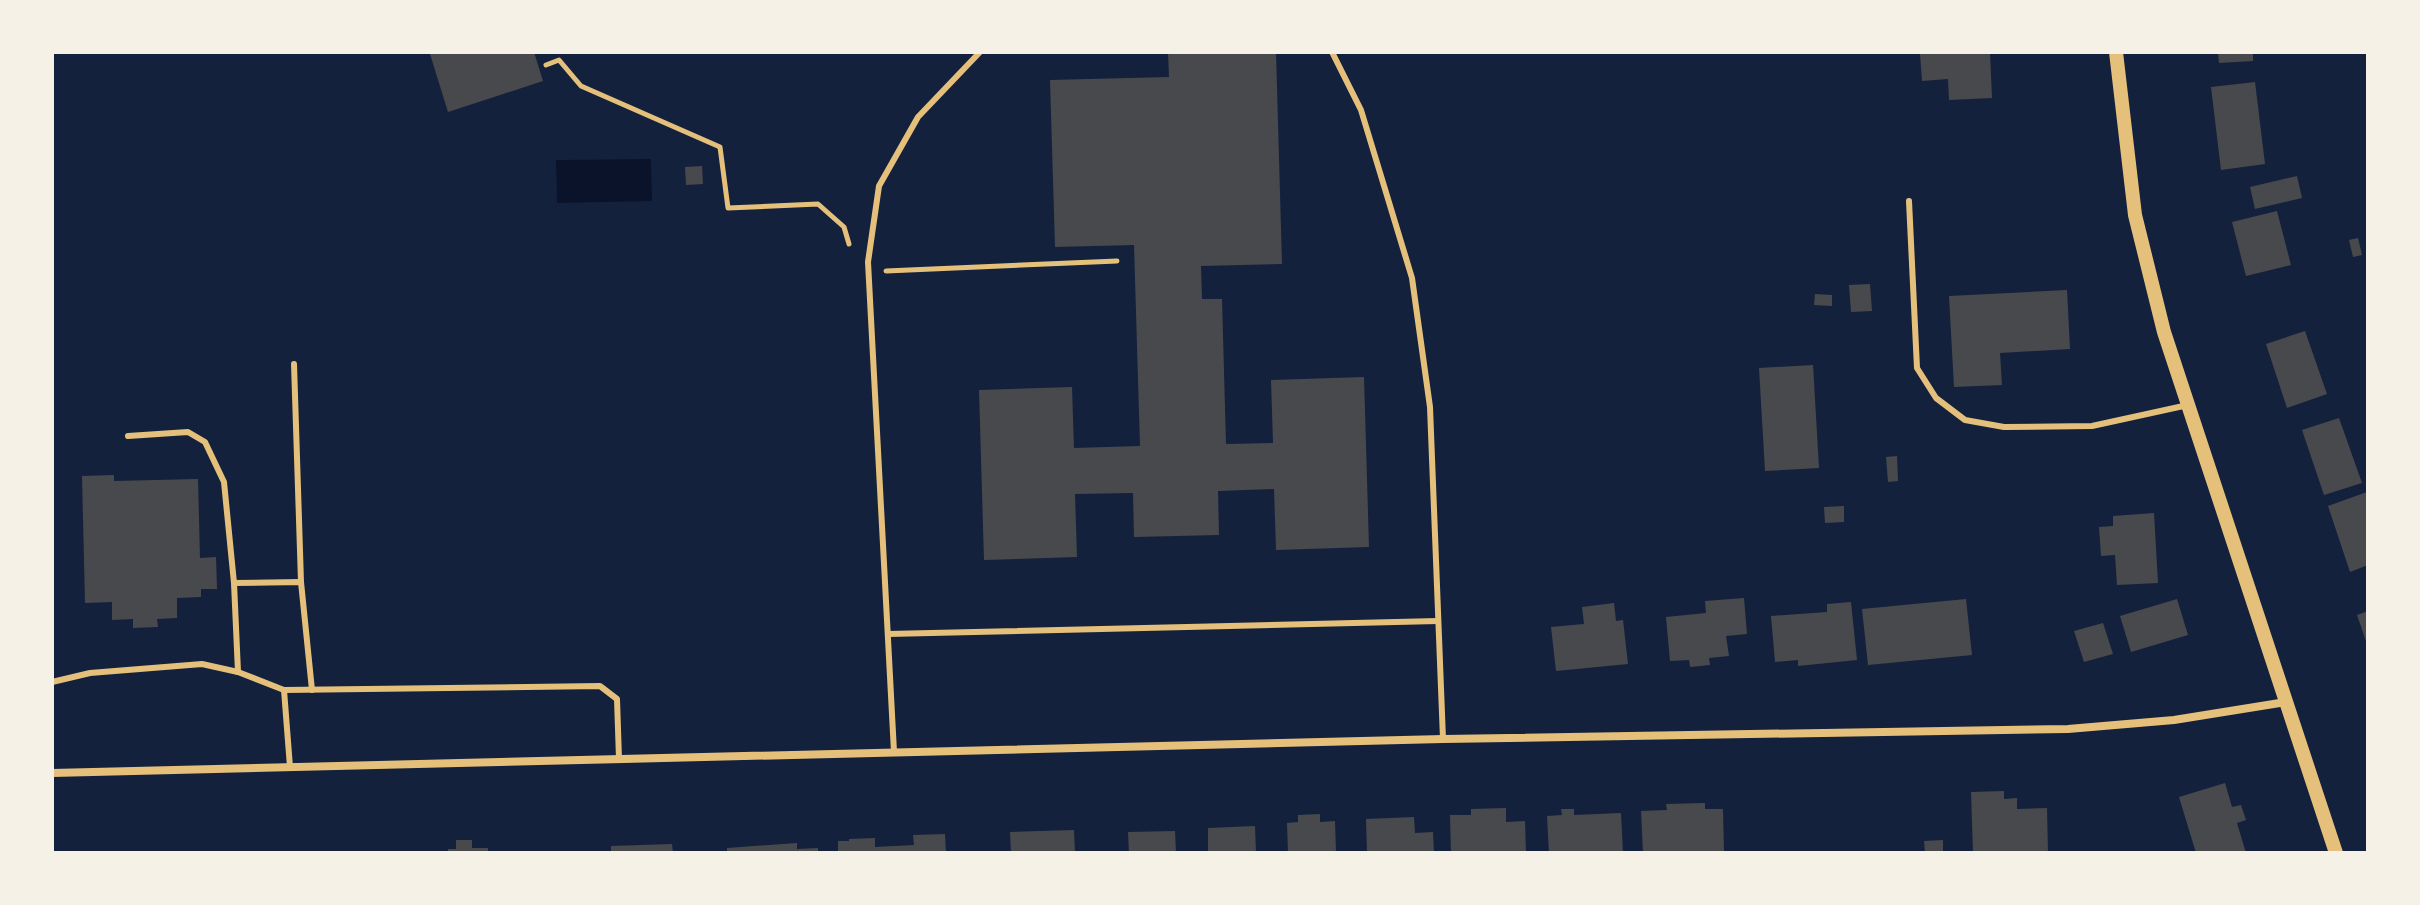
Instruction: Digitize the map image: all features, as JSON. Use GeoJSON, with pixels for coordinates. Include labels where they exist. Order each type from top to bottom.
{"type":"FeatureCollection","features":[{"type":"Feature","properties":{"kind":"street"},"geometry":{"type":"LineString","coordinates":[[2116,52],[2135,215],[2164,332],[2336,853]]}},
{"type":"Feature","properties":{"kind":"street"},"geometry":{"type":"LineString","coordinates":[[52,773],[1443,739],[2068,729],[2174,720],[2286,702]]}},
{"type":"Feature","properties":{"kind":"lane"},"geometry":{"type":"LineString","coordinates":[[894,752],[868,262],[879,186],[918,117],[980,52]]}},
{"type":"Feature","properties":{"kind":"lane"},"geometry":{"type":"LineString","coordinates":[[1332,52],[1361,110],[1412,278],[1430,407],[1443,739]]}},
{"type":"Feature","properties":{"kind":"lane"},"geometry":{"type":"LineString","coordinates":[[1909,201],[1917,368],[1936,398],[1965,420],[2004,427],[2092,426],[2188,404]]}},
{"type":"Feature","properties":{"kind":"lane"},"geometry":{"type":"LineString","coordinates":[[294,364],[301,582],[312,690]]}},
{"type":"Feature","properties":{"kind":"lane"},"geometry":{"type":"LineString","coordinates":[[128,436],[188,432],[205,442],[224,482],[234,583],[238,672]]}},
{"type":"Feature","properties":{"kind":"lane"},"geometry":{"type":"LineString","coordinates":[[234,583],[301,582]]}},
{"type":"Feature","properties":{"kind":"lane"},"geometry":{"type":"LineString","coordinates":[[888,634],[1438,621]]}},
{"type":"Feature","properties":{"kind":"lane"},"geometry":{"type":"LineString","coordinates":[[52,682],[90,673],[202,664],[238,672],[284,690],[600,686],[617,699],[619,759]]}},
{"type":"Feature","properties":{"kind":"lane"},"geometry":{"type":"LineString","coordinates":[[284,690],[290,767]]}},
{"type":"Feature","properties":{"kind":"path"},"geometry":{"type":"LineString","coordinates":[[546,65],[559,60],[581,86],[720,147],[728,208],[818,204],[844,227],[853,259],[868,272],[1117,261]]}},
{"type":"Feature","properties":{"kind":"water"},"geometry":{"type":"Polygon","coordinates":[[[651,159],[652,201],[557,203],[556,160],[651,159]]]}},
{"type":"Feature","properties":{"kind":"building"},"geometry":{"type":"Polygon","coordinates":[[[534,52],[543,81],[448,112],[430,54],[534,52]]]}},
{"type":"Feature","properties":{"kind":"building"},"geometry":{"type":"Polygon","coordinates":[[[1168,52],[1276,52],[1282,264],[1201,266],[1202,299],[1222,299],[1226,444],[1273,443],[1271,380],[1364,377],[1369,547],[1276,550],[1274,489],[1218,491],[1219,535],[1134,537],[1133,493],[1075,494],[1077,557],[984,560],[979,390],[1072,387],[1074,448],[1140,446],[1134,245],[1055,247],[1050,80],[1169,77],[1168,52]]]}},
{"type":"Feature","properties":{"kind":"building"},"geometry":{"type":"Polygon","coordinates":[[[1990,52],[1992,98],[1949,100],[1948,79],[1922,81],[1920,54],[1990,52]]]}},
{"type":"Feature","properties":{"kind":"building"},"geometry":{"type":"Polygon","coordinates":[[[2218,52],[2253,52],[2253,61],[2219,63],[2218,52]]]}},
{"type":"Feature","properties":{"kind":"building"},"geometry":{"type":"Polygon","coordinates":[[[2255,82],[2265,164],[2221,170],[2211,87],[2255,82]]]}},
{"type":"Feature","properties":{"kind":"building"},"geometry":{"type":"Polygon","coordinates":[[[702,166],[703,184],[686,185],[685,167],[702,166]]]}},
{"type":"Feature","properties":{"kind":"building"},"geometry":{"type":"Polygon","coordinates":[[[2297,176],[2302,198],[2255,209],[2250,187],[2297,176]]]}},
{"type":"Feature","properties":{"kind":"building"},"geometry":{"type":"Polygon","coordinates":[[[2277,211],[2291,265],[2246,276],[2232,222],[2277,211]]]}},
{"type":"Feature","properties":{"kind":"building"},"geometry":{"type":"Polygon","coordinates":[[[2358,238],[2362,255],[2353,257],[2349,240],[2358,238]]]}},
{"type":"Feature","properties":{"kind":"building"},"geometry":{"type":"Polygon","coordinates":[[[1870,284],[1872,311],[1851,312],[1849,285],[1870,284]]]}},
{"type":"Feature","properties":{"kind":"building"},"geometry":{"type":"Polygon","coordinates":[[[2067,290],[2070,349],[2000,353],[2002,385],[1954,387],[1949,296],[2067,290]]]}},
{"type":"Feature","properties":{"kind":"building"},"geometry":{"type":"Polygon","coordinates":[[[1815,294],[1832,295],[1832,306],[1814,305],[1815,294]]]}},
{"type":"Feature","properties":{"kind":"building"},"geometry":{"type":"Polygon","coordinates":[[[2305,331],[2327,394],[2287,408],[2266,344],[2305,331]]]}},
{"type":"Feature","properties":{"kind":"building"},"geometry":{"type":"Polygon","coordinates":[[[1813,365],[1819,468],[1765,471],[1759,368],[1813,365]]]}},
{"type":"Feature","properties":{"kind":"building"},"geometry":{"type":"Polygon","coordinates":[[[2339,418],[2362,483],[2324,495],[2302,430],[2339,418]]]}},
{"type":"Feature","properties":{"kind":"building"},"geometry":{"type":"Polygon","coordinates":[[[1897,456],[1898,481],[1888,482],[1886,457],[1897,456]]]}},
{"type":"Feature","properties":{"kind":"building"},"geometry":{"type":"Polygon","coordinates":[[[114,475],[114,481],[198,479],[200,558],[216,557],[217,589],[201,589],[201,597],[177,598],[177,618],[157,619],[158,627],[133,628],[133,619],[112,620],[112,602],[85,603],[82,476],[114,475]]]}},
{"type":"Feature","properties":{"kind":"building"},"geometry":{"type":"Polygon","coordinates":[[[2367,492],[2368,565],[2350,572],[2328,506],[2367,492]]]}},
{"type":"Feature","properties":{"kind":"building"},"geometry":{"type":"Polygon","coordinates":[[[1844,506],[1844,522],[1825,523],[1824,507],[1844,506]]]}},
{"type":"Feature","properties":{"kind":"building"},"geometry":{"type":"Polygon","coordinates":[[[2154,513],[2158,583],[2117,585],[2115,555],[2101,556],[2099,527],[2113,526],[2113,516],[2154,513]]]}},
{"type":"Feature","properties":{"kind":"building"},"geometry":{"type":"Polygon","coordinates":[[[1744,598],[1747,634],[1726,636],[1729,656],[1709,658],[1710,665],[1690,667],[1689,660],[1670,661],[1666,617],[1706,613],[1705,601],[1744,598]]]}},
{"type":"Feature","properties":{"kind":"building"},"geometry":{"type":"Polygon","coordinates":[[[1966,599],[1972,655],[1868,665],[1862,609],[1966,599]]]}},
{"type":"Feature","properties":{"kind":"building"},"geometry":{"type":"Polygon","coordinates":[[[2177,599],[2188,635],[2131,652],[2120,616],[2177,599]]]}},
{"type":"Feature","properties":{"kind":"building"},"geometry":{"type":"Polygon","coordinates":[[[1851,602],[1857,660],[1798,666],[1798,660],[1775,662],[1771,616],[1827,612],[1827,604],[1851,602]]]}},
{"type":"Feature","properties":{"kind":"building"},"geometry":{"type":"Polygon","coordinates":[[[1614,603],[1616,621],[1623,620],[1628,664],[1556,671],[1551,627],[1584,624],[1582,607],[1614,603]]]}},
{"type":"Feature","properties":{"kind":"building"},"geometry":{"type":"Polygon","coordinates":[[[2368,611],[2368,647],[2357,615],[2368,611]]]}},
{"type":"Feature","properties":{"kind":"building"},"geometry":{"type":"Polygon","coordinates":[[[2103,623],[2113,654],[2084,662],[2074,631],[2103,623]]]}},
{"type":"Feature","properties":{"kind":"building"},"geometry":{"type":"Polygon","coordinates":[[[2225,783],[2232,807],[2241,805],[2246,820],[2237,823],[2246,853],[2196,853],[2179,797],[2225,783]]]}},
{"type":"Feature","properties":{"kind":"building"},"geometry":{"type":"Polygon","coordinates":[[[2004,791],[2004,799],[2017,798],[2017,809],[2047,808],[2048,853],[1973,853],[1971,792],[2004,791]]]}},
{"type":"Feature","properties":{"kind":"building"},"geometry":{"type":"Polygon","coordinates":[[[1705,803],[1705,809],[1723,809],[1724,852],[1643,853],[1641,811],[1667,810],[1666,804],[1705,803]]]}},
{"type":"Feature","properties":{"kind":"building"},"geometry":{"type":"Polygon","coordinates":[[[1506,808],[1506,822],[1525,821],[1526,853],[1451,853],[1450,815],[1471,815],[1471,809],[1506,808]]]}},
{"type":"Feature","properties":{"kind":"building"},"geometry":{"type":"Polygon","coordinates":[[[1561,809],[1574,809],[1574,815],[1621,813],[1623,853],[1549,853],[1547,816],[1562,815],[1561,809]]]}},
{"type":"Feature","properties":{"kind":"building"},"geometry":{"type":"Polygon","coordinates":[[[1320,814],[1320,822],[1335,821],[1336,853],[1288,853],[1287,823],[1298,822],[1298,815],[1320,814]]]}},
{"type":"Feature","properties":{"kind":"building"},"geometry":{"type":"Polygon","coordinates":[[[1414,817],[1415,833],[1433,832],[1434,853],[1367,853],[1366,819],[1414,817]]]}},
{"type":"Feature","properties":{"kind":"building"},"geometry":{"type":"Polygon","coordinates":[[[1255,826],[1256,853],[1208,853],[1208,828],[1255,826]]]}},
{"type":"Feature","properties":{"kind":"building"},"geometry":{"type":"Polygon","coordinates":[[[1074,830],[1075,853],[1011,853],[1010,832],[1074,830]]]}},
{"type":"Feature","properties":{"kind":"building"},"geometry":{"type":"Polygon","coordinates":[[[1175,831],[1176,853],[1129,853],[1128,832],[1175,831]]]}},
{"type":"Feature","properties":{"kind":"building"},"geometry":{"type":"Polygon","coordinates":[[[945,834],[946,853],[838,853],[838,841],[849,839],[875,838],[875,847],[914,845],[913,835],[945,834]]]}},
{"type":"Feature","properties":{"kind":"building"},"geometry":{"type":"Polygon","coordinates":[[[456,840],[472,840],[472,848],[488,848],[488,853],[448,853],[448,849],[456,849],[456,840]]]}},
{"type":"Feature","properties":{"kind":"building"},"geometry":{"type":"Polygon","coordinates":[[[1943,840],[1943,853],[1925,853],[1924,841],[1943,840]]]}},
{"type":"Feature","properties":{"kind":"building"},"geometry":{"type":"Polygon","coordinates":[[[797,843],[797,849],[818,848],[818,853],[727,853],[727,848],[797,843]]]}},
{"type":"Feature","properties":{"kind":"building"},"geometry":{"type":"Polygon","coordinates":[[[672,844],[673,853],[611,853],[611,846],[672,844]]]}}]}
